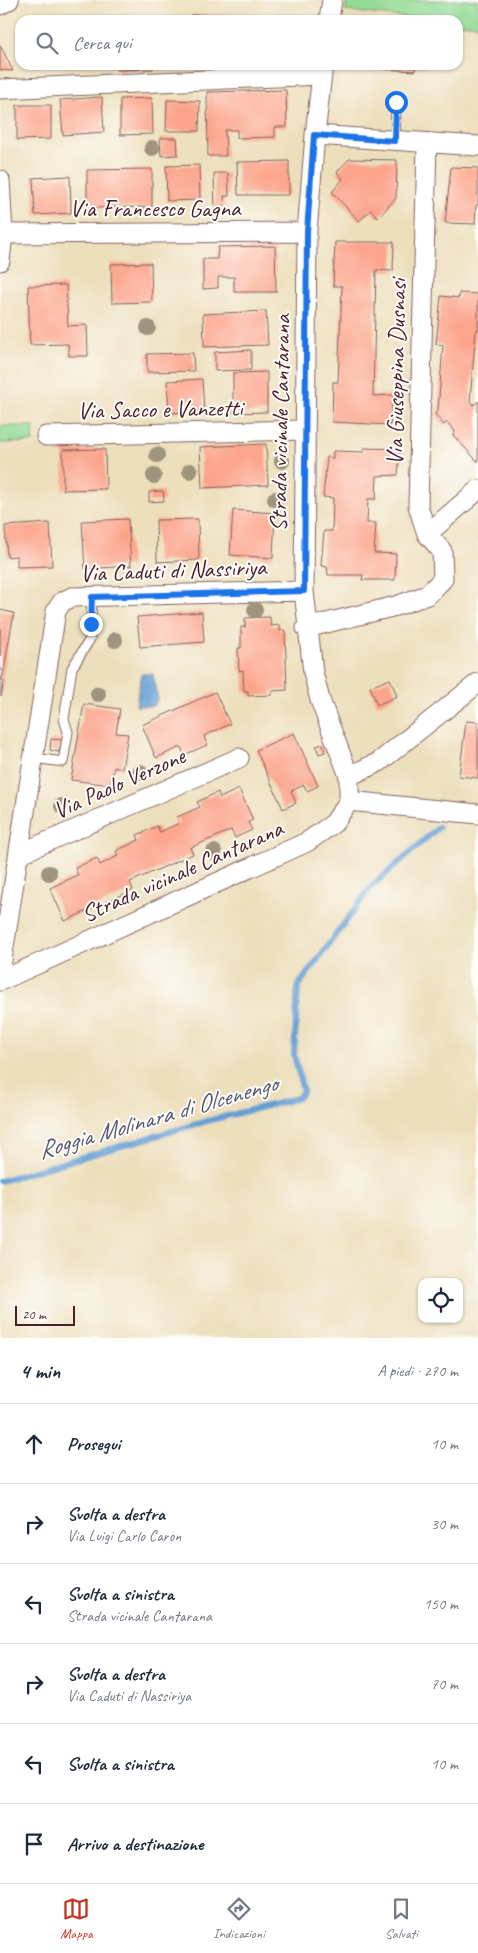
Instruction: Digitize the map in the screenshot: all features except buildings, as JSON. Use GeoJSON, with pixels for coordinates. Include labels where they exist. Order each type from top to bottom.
{"type":"FeatureCollection","features":[{"type":"Feature","properties":{"kind":"street"},"geometry":{"type":"LineString","coordinates":[[0,5],[9,0]]}},
{"type":"Feature","properties":{"kind":"street"},"geometry":{"type":"LineString","coordinates":[[330,15],[332,0]]}},
{"type":"Feature","properties":{"kind":"street"},"geometry":{"type":"LineString","coordinates":[[0,89],[322,70]]}},
{"type":"Feature","properties":{"kind":"street","name":"Strada vicinale Cantarana"},"geometry":{"type":"LineString","coordinates":[[0,981],[307,842],[334,823],[349,801],[349,776],[320,700],[313,672],[306,628],[304,591],[307,232],[314,135],[322,70]]}},
{"type":"Feature","properties":{"kind":"street"},"geometry":{"type":"LineString","coordinates":[[314,135],[478,146]]}},
{"type":"Feature","properties":{"kind":"street","name":"Via Giuseppina Dusnasi"},"geometry":{"type":"LineString","coordinates":[[427,143],[418,506],[427,534]]}},
{"type":"Feature","properties":{"kind":"street"},"geometry":{"type":"LineString","coordinates":[[0,180],[3,234],[0,262]]}},
{"type":"Feature","properties":{"kind":"street","name":"Via Francesco Gagna"},"geometry":{"type":"LineString","coordinates":[[3,234],[307,232]]}},
{"type":"Feature","properties":{"kind":"street","name":"Via Sacco e Vanzetti"},"geometry":{"type":"LineString","coordinates":[[46,436],[305,430]]}},
{"type":"Feature","properties":{"kind":"street"},"geometry":{"type":"LineString","coordinates":[[306,628],[396,606],[426,595],[443,579],[442,551],[427,534],[478,490]]}},
{"type":"Feature","properties":{"kind":"street","name":"Via Caduti di Nassiriya"},"geometry":{"type":"LineString","coordinates":[[0,973],[56,611],[62,602],[72,597],[304,591]]}},
{"type":"Feature","properties":{"kind":"street"},"geometry":{"type":"LineString","coordinates":[[349,776],[379,762],[478,683]]}},
{"type":"Feature","properties":{"kind":"street","name":"Via Paolo Verzone"},"geometry":{"type":"LineString","coordinates":[[19,854],[239,758]]}},
{"type":"Feature","properties":{"kind":"street"},"geometry":{"type":"LineString","coordinates":[[349,801],[478,814]]}},
{"type":"Feature","properties":{"kind":"lane"},"geometry":{"type":"LineString","coordinates":[[395,141],[396,102]]}},
{"type":"Feature","properties":{"kind":"lane"},"geometry":{"type":"LineString","coordinates":[[34,758],[63,762],[68,732],[64,719],[72,668],[90,639],[92,597]]}},
{"type":"Feature","properties":{"kind":"green space"},"geometry":{"type":"Polygon","coordinates":[[[347,0],[478,0],[478,25],[463,24],[463,15],[384,15],[345,11],[347,0]]]}},
{"type":"Feature","properties":{"kind":"green space"},"geometry":{"type":"Polygon","coordinates":[[[0,426],[34,426],[33,442],[0,443],[0,426]]]}},
{"type":"Feature","properties":{"kind":"water"},"geometry":{"type":"Polygon","coordinates":[[[141,674],[153,674],[158,699],[153,706],[136,706],[141,674]]]}},
{"type":"Feature","properties":{"kind":"waterway","name":"Roggia Molinara di Olcenengo"},"geometry":{"type":"LineString","coordinates":[[0,1181],[207,1121],[298,1098],[303,1091],[294,1055],[298,986],[371,887],[439,827]]}},
{"type":"Feature","properties":{"kind":"route"},"geometry":{"type":"LineString","coordinates":[[91,624],[92,597],[304,591],[307,232],[314,135],[395,141],[396,102]]}}]}
